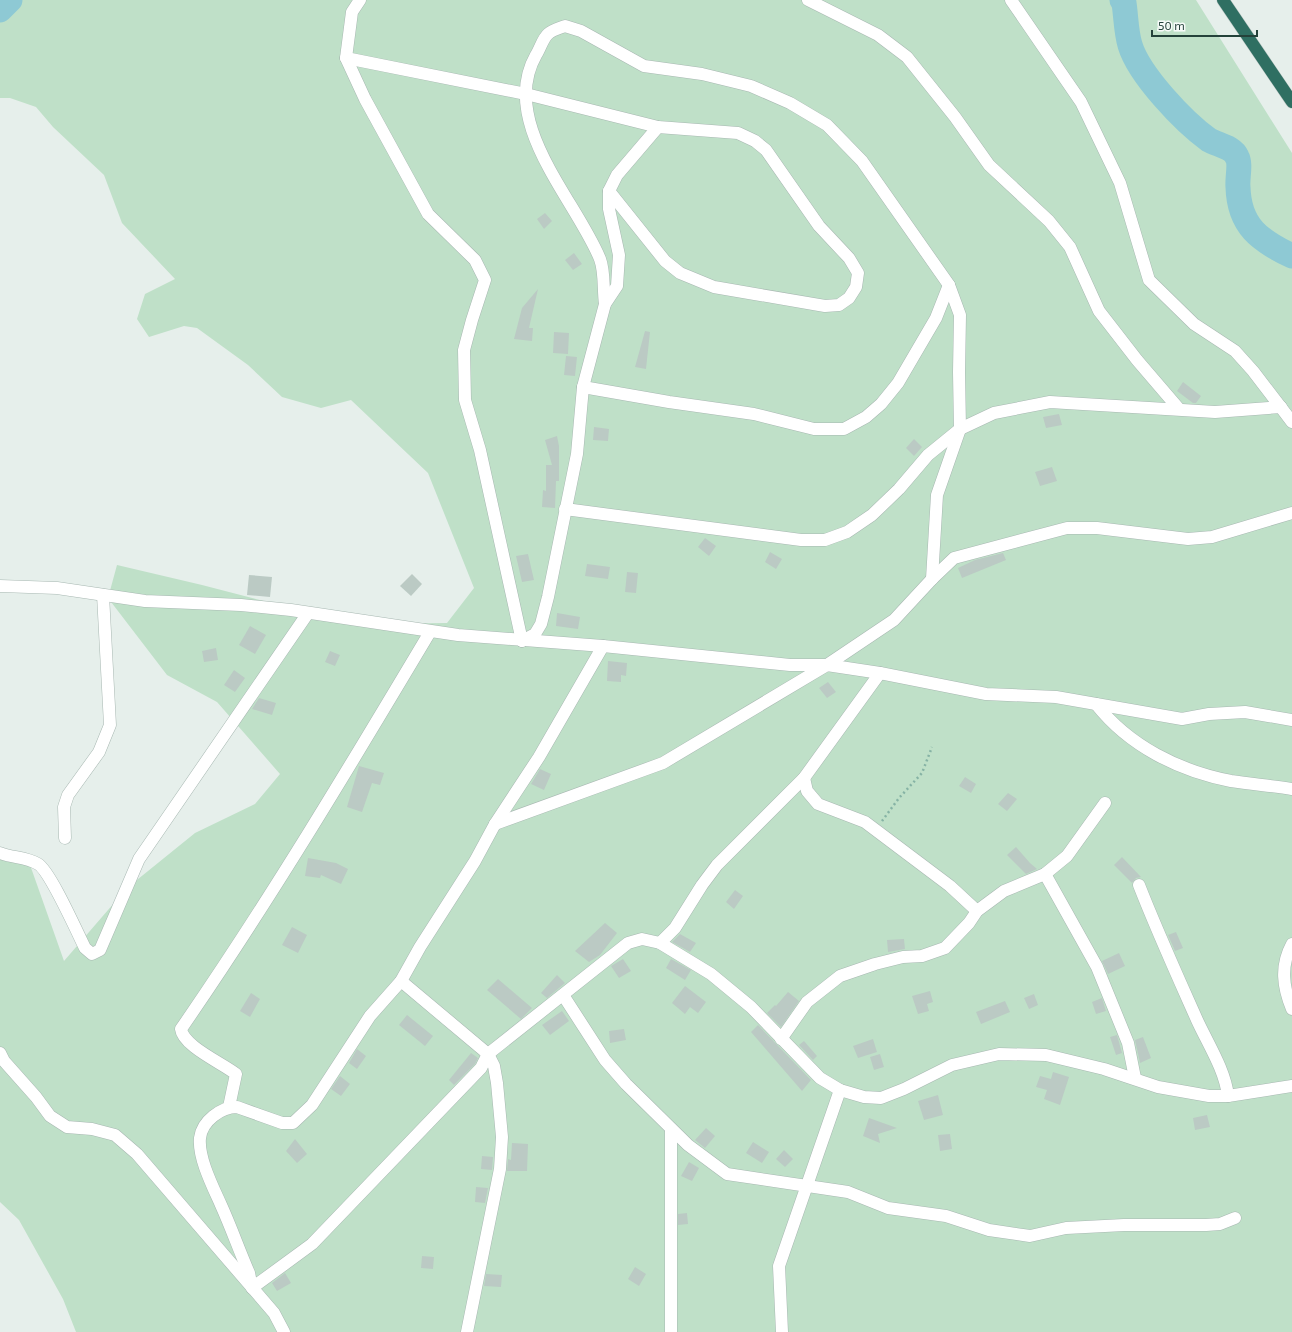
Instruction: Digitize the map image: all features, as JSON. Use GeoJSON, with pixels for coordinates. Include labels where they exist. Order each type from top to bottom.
{"type":"FeatureCollection","features":[{"type":"Feature","properties":{"kind":"highway"},"geometry":{"type":"LineString","coordinates":[[1223,0],[1292,102]]}},
{"type":"Feature","properties":{"kind":"street"},"geometry":{"type":"LineString","coordinates":[[360,0],[352,12],[346,58],[365,99],[428,214],[475,260],[486,280],[464,350],[465,400],[480,450],[522,641]]}},
{"type":"Feature","properties":{"kind":"street"},"geometry":{"type":"LineString","coordinates":[[808,0],[878,35],[907,57],[955,117],[989,165],[1049,221],[1070,247],[1099,311],[1137,360],[1179,409]]}},
{"type":"Feature","properties":{"kind":"street"},"geometry":{"type":"LineString","coordinates":[[1011,0],[1081,102],[1120,183],[1149,280],[1194,324],[1235,351],[1253,371],[1292,422]]}},
{"type":"Feature","properties":{"kind":"street"},"geometry":{"type":"LineString","coordinates":[[605,304],[601,261],[583,223],[553,177],[532,131],[526,94],[529,67],[548,34],[565,26],[581,31],[644,66],[702,74],[751,86],[790,103],[827,125],[862,161],[950,286],[960,315],[960,429],[937,495],[932,579]]}},
{"type":"Feature","properties":{"kind":"street"},"geometry":{"type":"LineString","coordinates":[[346,58],[526,94],[658,127],[738,133],[755,141],[766,150],[819,226],[849,258],[858,273],[856,287],[849,298],[840,305],[825,306],[714,287],[680,273],[665,261],[609,191]]}},
{"type":"Feature","properties":{"kind":"street"},"geometry":{"type":"LineString","coordinates":[[522,641],[535,634],[541,624],[548,597],[577,454],[583,387],[605,304],[617,286],[619,255],[609,209],[609,191],[617,175],[658,127]]}},
{"type":"Feature","properties":{"kind":"street"},"geometry":{"type":"LineString","coordinates":[[583,387],[669,402],[754,414],[814,429],[844,429],[866,417],[881,404],[898,383],[936,318],[950,286]]}},
{"type":"Feature","properties":{"kind":"street"},"geometry":{"type":"LineString","coordinates":[[565,509],[801,540],[824,540],[847,532],[872,515],[899,489],[928,455],[960,429],[994,413],[1050,402],[1215,412],[1281,407]]}},
{"type":"Feature","properties":{"kind":"street"},"geometry":{"type":"LineString","coordinates":[[495,824],[663,763],[827,665],[894,620],[932,579],[954,558],[1067,528],[1097,528],[1188,538],[1212,537],[1292,513]]}},
{"type":"Feature","properties":{"kind":"street"},"geometry":{"type":"LineString","coordinates":[[0,586],[57,588],[145,601],[241,605],[308,613],[430,632],[522,641],[603,646],[790,665],[827,665],[880,673],[986,694],[1056,697],[1182,719],[1209,714],[1245,712],[1292,720]]}},
{"type":"Feature","properties":{"kind":"street"},"geometry":{"type":"LineString","coordinates":[[65,838],[64,806],[68,795],[99,752],[110,725],[103,595]]}},
{"type":"Feature","properties":{"kind":"street"},"geometry":{"type":"LineString","coordinates":[[0,853],[11,857],[26,858],[41,865],[56,888],[85,948],[92,954],[100,950],[139,859],[308,613]]}},
{"type":"Feature","properties":{"kind":"street"},"geometry":{"type":"LineString","coordinates":[[229,1107],[236,1074],[188,1042],[182,1034],[181,1028],[230,957],[340,783],[430,632]]}},
{"type":"Feature","properties":{"kind":"street"},"geometry":{"type":"LineString","coordinates":[[252,1288],[249,1273],[205,1167],[200,1139],[209,1121],[220,1111],[229,1107],[237,1107],[282,1124],[294,1123],[312,1105],[370,1016],[401,981],[420,947],[476,861],[495,824],[539,757],[603,646]]}},
{"type":"Feature","properties":{"kind":"street"},"geometry":{"type":"LineString","coordinates":[[660,943],[675,928],[702,885],[717,865],[804,778],[880,673]]}},
{"type":"Feature","properties":{"kind":"street"},"geometry":{"type":"LineString","coordinates":[[1096,704],[1105,716],[1130,739],[1160,757],[1202,773],[1230,781],[1292,789]]}},
{"type":"Feature","properties":{"kind":"street"},"geometry":{"type":"LineString","coordinates":[[804,778],[807,791],[818,804],[854,816],[876,829],[950,886],[976,911]]}},
{"type":"Feature","properties":{"kind":"street"},"geometry":{"type":"LineString","coordinates":[[781,1039],[807,1002],[840,976],[875,964],[903,957],[922,956],[945,948],[969,923],[976,911],[1004,890],[1045,874],[1067,856],[1105,803]]}},
{"type":"Feature","properties":{"kind":"street"},"geometry":{"type":"LineString","coordinates":[[1045,874],[1097,967],[1128,1043],[1135,1078]]}},
{"type":"Feature","properties":{"kind":"street"},"geometry":{"type":"LineString","coordinates":[[1139,885],[1160,938],[1218,1065],[1227,1088],[1228,1096]]}},
{"type":"Feature","properties":{"kind":"street"},"geometry":{"type":"LineString","coordinates":[[252,1288],[312,1244],[481,1068],[488,1054],[628,943],[642,939],[660,943],[711,974],[751,1007],[820,1078],[840,1090],[864,1097],[881,1098],[904,1089],[952,1065],[1000,1054],[1046,1055],[1135,1078],[1158,1087],[1209,1096],[1228,1096],[1292,1086]]}},
{"type":"Feature","properties":{"kind":"street"},"geometry":{"type":"LineString","coordinates":[[1292,944],[1286,955],[1284,989],[1292,1009]]}},
{"type":"Feature","properties":{"kind":"street"},"geometry":{"type":"LineString","coordinates":[[401,981],[488,1054],[494,1066],[502,1137],[500,1169],[467,1332]]}},
{"type":"Feature","properties":{"kind":"street"},"geometry":{"type":"LineString","coordinates":[[563,995],[605,1060],[626,1084],[671,1129],[705,1159],[727,1174],[848,1192],[888,1208],[946,1216],[989,1230],[1030,1236],[1066,1228],[1124,1225],[1206,1225],[1220,1224],[1235,1218]]}},
{"type":"Feature","properties":{"kind":"street"},"geometry":{"type":"LineString","coordinates":[[0,1053],[4,1061],[36,1097],[50,1116],[67,1127],[92,1129],[115,1135],[137,1154],[274,1313],[284,1332]]}},
{"type":"Feature","properties":{"kind":"street"},"geometry":{"type":"LineString","coordinates":[[782,1332],[779,1266],[840,1090]]}},
{"type":"Feature","properties":{"kind":"street"},"geometry":{"type":"LineString","coordinates":[[671,1129],[671,1332]]}},
{"type":"Feature","properties":{"kind":"path"},"geometry":{"type":"LineString","coordinates":[[876,829],[899,798],[922,773],[932,747]]}},
{"type":"Feature","properties":{"kind":"green space"},"geometry":{"type":"Polygon","coordinates":[[[0,0],[1196,0],[1292,153],[1292,1332],[76,1332],[63,1299],[19,1220],[0,1202],[0,847],[29,862],[64,961],[127,888],[195,833],[255,804],[280,774],[217,702],[167,675],[108,598],[117,565],[202,585],[352,624],[447,623],[474,588],[428,473],[351,400],[321,408],[282,397],[248,365],[197,328],[184,326],[149,337],[137,319],[145,294],[175,279],[122,223],[104,175],[53,127],[36,107],[10,98],[0,98],[0,0]]]}},
{"type":"Feature","properties":{"kind":"building"},"geometry":{"type":"Polygon","coordinates":[[[545,213],[552,221],[544,229],[537,219],[545,213]]]}},
{"type":"Feature","properties":{"kind":"building"},"geometry":{"type":"Polygon","coordinates":[[[574,253],[582,264],[573,270],[565,260],[574,253]]]}},
{"type":"Feature","properties":{"kind":"building"},"geometry":{"type":"Polygon","coordinates":[[[538,289],[529,328],[533,328],[532,341],[514,339],[522,308],[538,289]]]}},
{"type":"Feature","properties":{"kind":"building"},"geometry":{"type":"Polygon","coordinates":[[[645,331],[650,332],[646,369],[635,367],[645,331]]]}},
{"type":"Feature","properties":{"kind":"building"},"geometry":{"type":"Polygon","coordinates":[[[554,332],[569,333],[568,354],[553,353],[554,332]]]}},
{"type":"Feature","properties":{"kind":"building"},"geometry":{"type":"Polygon","coordinates":[[[566,356],[577,357],[575,376],[564,375],[566,356]]]}},
{"type":"Feature","properties":{"kind":"building"},"geometry":{"type":"Polygon","coordinates":[[[1183,382],[1201,396],[1196,403],[1193,403],[1177,391],[1183,382]]]}},
{"type":"Feature","properties":{"kind":"building"},"geometry":{"type":"Polygon","coordinates":[[[1059,414],[1062,425],[1046,428],[1043,417],[1059,414]]]}},
{"type":"Feature","properties":{"kind":"building"},"geometry":{"type":"Polygon","coordinates":[[[594,427],[609,429],[608,441],[593,440],[594,427]]]}},
{"type":"Feature","properties":{"kind":"building"},"geometry":{"type":"Polygon","coordinates":[[[557,436],[559,446],[559,481],[556,481],[555,508],[542,507],[543,490],[546,491],[546,465],[552,465],[545,440],[557,436]]]}},
{"type":"Feature","properties":{"kind":"building"},"geometry":{"type":"Polygon","coordinates":[[[914,439],[922,447],[914,456],[906,448],[914,439]]]}},
{"type":"Feature","properties":{"kind":"building"},"geometry":{"type":"Polygon","coordinates":[[[1052,467],[1057,481],[1040,486],[1035,472],[1052,467]]]}},
{"type":"Feature","properties":{"kind":"building"},"geometry":{"type":"Polygon","coordinates":[[[705,538],[716,546],[709,556],[698,547],[705,538]]]}},
{"type":"Feature","properties":{"kind":"building"},"geometry":{"type":"Polygon","coordinates":[[[770,552],[782,559],[776,569],[765,562],[770,552]]]}},
{"type":"Feature","properties":{"kind":"building"},"geometry":{"type":"Polygon","coordinates":[[[1003,553],[1006,560],[962,578],[958,568],[975,560],[1003,553]]]}},
{"type":"Feature","properties":{"kind":"building"},"geometry":{"type":"Polygon","coordinates":[[[528,554],[534,580],[522,582],[516,556],[528,554]]]}},
{"type":"Feature","properties":{"kind":"building"},"geometry":{"type":"Polygon","coordinates":[[[587,564],[610,567],[608,579],[585,576],[587,564]]]}},
{"type":"Feature","properties":{"kind":"building"},"geometry":{"type":"Polygon","coordinates":[[[627,572],[638,573],[636,593],[625,592],[627,572]]]}},
{"type":"Feature","properties":{"kind":"building"},"geometry":{"type":"Polygon","coordinates":[[[412,574],[422,584],[411,596],[400,586],[412,574]]]}},
{"type":"Feature","properties":{"kind":"building"},"geometry":{"type":"Polygon","coordinates":[[[249,575],[272,577],[270,597],[247,595],[249,575]]]}},
{"type":"Feature","properties":{"kind":"building"},"geometry":{"type":"Polygon","coordinates":[[[557,613],[580,617],[578,629],[556,626],[557,613]]]}},
{"type":"Feature","properties":{"kind":"building"},"geometry":{"type":"Polygon","coordinates":[[[250,626],[266,635],[255,654],[239,645],[250,626]]]}},
{"type":"Feature","properties":{"kind":"building"},"geometry":{"type":"Polygon","coordinates":[[[216,648],[218,660],[204,662],[202,651],[216,648]]]}},
{"type":"Feature","properties":{"kind":"building"},"geometry":{"type":"Polygon","coordinates":[[[330,651],[340,655],[335,666],[325,662],[330,651]]]}},
{"type":"Feature","properties":{"kind":"building"},"geometry":{"type":"Polygon","coordinates":[[[608,661],[627,663],[626,676],[621,675],[621,682],[607,681],[608,661]]]}},
{"type":"Feature","properties":{"kind":"building"},"geometry":{"type":"Polygon","coordinates":[[[234,670],[245,678],[235,692],[224,685],[234,670]]]}},
{"type":"Feature","properties":{"kind":"building"},"geometry":{"type":"Polygon","coordinates":[[[828,682],[836,692],[827,698],[819,688],[828,682]]]}},
{"type":"Feature","properties":{"kind":"building"},"geometry":{"type":"Polygon","coordinates":[[[259,698],[276,703],[272,715],[252,709],[259,698]]]}},
{"type":"Feature","properties":{"kind":"building"},"geometry":{"type":"Polygon","coordinates":[[[359,766],[384,773],[380,785],[372,783],[362,812],[347,807],[359,766]]]}},
{"type":"Feature","properties":{"kind":"building"},"geometry":{"type":"Polygon","coordinates":[[[540,769],[551,774],[544,790],[531,784],[540,769]]]}},
{"type":"Feature","properties":{"kind":"building"},"geometry":{"type":"Polygon","coordinates":[[[965,777],[976,784],[971,793],[959,786],[965,777]]]}},
{"type":"Feature","properties":{"kind":"building"},"geometry":{"type":"Polygon","coordinates":[[[1008,793],[1017,799],[1007,811],[998,804],[1008,793]]]}},
{"type":"Feature","properties":{"kind":"building"},"geometry":{"type":"Polygon","coordinates":[[[1016,847],[1037,869],[1026,874],[1007,855],[1016,847]]]}},
{"type":"Feature","properties":{"kind":"building"},"geometry":{"type":"Polygon","coordinates":[[[1122,857],[1141,877],[1136,878],[1132,883],[1114,865],[1122,857]]]}},
{"type":"Feature","properties":{"kind":"building"},"geometry":{"type":"Polygon","coordinates":[[[308,858],[336,863],[348,869],[341,884],[321,875],[320,878],[305,876],[308,858]]]}},
{"type":"Feature","properties":{"kind":"building"},"geometry":{"type":"Polygon","coordinates":[[[735,890],[743,896],[734,909],[726,902],[735,890]]]}},
{"type":"Feature","properties":{"kind":"building"},"geometry":{"type":"Polygon","coordinates":[[[605,923],[617,933],[600,955],[589,962],[575,951],[605,923]]]}},
{"type":"Feature","properties":{"kind":"building"},"geometry":{"type":"Polygon","coordinates":[[[292,927],[307,935],[298,953],[282,945],[292,927]]]}},
{"type":"Feature","properties":{"kind":"building"},"geometry":{"type":"Polygon","coordinates":[[[1176,932],[1183,948],[1175,951],[1168,935],[1176,932]]]}},
{"type":"Feature","properties":{"kind":"building"},"geometry":{"type":"Polygon","coordinates":[[[680,934],[696,943],[690,952],[672,942],[680,934]]]}},
{"type":"Feature","properties":{"kind":"building"},"geometry":{"type":"Polygon","coordinates":[[[904,939],[905,949],[888,952],[887,940],[904,939]]]}},
{"type":"Feature","properties":{"kind":"building"},"geometry":{"type":"Polygon","coordinates":[[[1119,953],[1125,966],[1108,974],[1102,961],[1119,953]]]}},
{"type":"Feature","properties":{"kind":"building"},"geometry":{"type":"Polygon","coordinates":[[[623,959],[631,971],[619,978],[611,966],[623,959]]]}},
{"type":"Feature","properties":{"kind":"building"},"geometry":{"type":"Polygon","coordinates":[[[671,959],[691,970],[685,980],[666,968],[671,959]]]}},
{"type":"Feature","properties":{"kind":"building"},"geometry":{"type":"Polygon","coordinates":[[[557,975],[565,983],[547,998],[541,993],[557,975]]]}},
{"type":"Feature","properties":{"kind":"building"},"geometry":{"type":"Polygon","coordinates":[[[498,979],[532,1008],[521,1019],[487,990],[498,979]]]}},
{"type":"Feature","properties":{"kind":"building"},"geometry":{"type":"Polygon","coordinates":[[[685,986],[706,1002],[698,1013],[690,1007],[685,1014],[672,1003],[685,986]]]}},
{"type":"Feature","properties":{"kind":"building"},"geometry":{"type":"Polygon","coordinates":[[[930,991],[933,1002],[927,1004],[929,1011],[918,1014],[912,996],[930,991]]]}},
{"type":"Feature","properties":{"kind":"building"},"geometry":{"type":"Polygon","coordinates":[[[788,992],[799,1001],[781,1027],[767,1013],[775,1005],[776,1006],[788,992]]]}},
{"type":"Feature","properties":{"kind":"building"},"geometry":{"type":"Polygon","coordinates":[[[251,993],[260,999],[250,1017],[240,1011],[251,993]]]}},
{"type":"Feature","properties":{"kind":"building"},"geometry":{"type":"Polygon","coordinates":[[[1034,994],[1038,1005],[1029,1009],[1024,998],[1034,994]]]}},
{"type":"Feature","properties":{"kind":"building"},"geometry":{"type":"Polygon","coordinates":[[[1102,998],[1106,1011],[1096,1014],[1092,1002],[1102,998]]]}},
{"type":"Feature","properties":{"kind":"building"},"geometry":{"type":"Polygon","coordinates":[[[1005,1001],[1010,1012],[981,1024],[976,1012],[1005,1001]]]}},
{"type":"Feature","properties":{"kind":"building"},"geometry":{"type":"Polygon","coordinates":[[[562,1011],[569,1021],[550,1035],[542,1025],[562,1011]]]}},
{"type":"Feature","properties":{"kind":"building"},"geometry":{"type":"Polygon","coordinates":[[[407,1015],[433,1036],[425,1046],[399,1025],[407,1015]]]}},
{"type":"Feature","properties":{"kind":"building"},"geometry":{"type":"Polygon","coordinates":[[[758,1025],[811,1080],[802,1091],[751,1032],[758,1025]]]}},
{"type":"Feature","properties":{"kind":"building"},"geometry":{"type":"Polygon","coordinates":[[[624,1029],[626,1040],[610,1043],[609,1031],[624,1029]]]}},
{"type":"Feature","properties":{"kind":"building"},"geometry":{"type":"Polygon","coordinates":[[[1117,1035],[1122,1053],[1116,1055],[1110,1037],[1117,1035]]]}},
{"type":"Feature","properties":{"kind":"building"},"geometry":{"type":"Polygon","coordinates":[[[1143,1037],[1151,1058],[1140,1063],[1135,1040],[1143,1037]]]}},
{"type":"Feature","properties":{"kind":"building"},"geometry":{"type":"Polygon","coordinates":[[[873,1039],[877,1052],[858,1058],[853,1046],[873,1039]]]}},
{"type":"Feature","properties":{"kind":"building"},"geometry":{"type":"Polygon","coordinates":[[[804,1041],[817,1056],[813,1060],[799,1045],[804,1041]]]}},
{"type":"Feature","properties":{"kind":"building"},"geometry":{"type":"Polygon","coordinates":[[[357,1049],[366,1056],[357,1069],[349,1063],[357,1049]]]}},
{"type":"Feature","properties":{"kind":"building"},"geometry":{"type":"Polygon","coordinates":[[[471,1053],[478,1058],[475,1064],[454,1085],[449,1080],[471,1053]]]}},
{"type":"Feature","properties":{"kind":"building"},"geometry":{"type":"Polygon","coordinates":[[[880,1054],[884,1067],[874,1070],[870,1057],[880,1054]]]}},
{"type":"Feature","properties":{"kind":"building"},"geometry":{"type":"Polygon","coordinates":[[[1053,1072],[1069,1077],[1060,1105],[1044,1099],[1047,1090],[1036,1087],[1040,1076],[1051,1079],[1053,1072]]]}},
{"type":"Feature","properties":{"kind":"building"},"geometry":{"type":"Polygon","coordinates":[[[340,1076],[350,1084],[341,1096],[331,1089],[340,1076]]]}},
{"type":"Feature","properties":{"kind":"building"},"geometry":{"type":"Polygon","coordinates":[[[938,1095],[943,1115],[924,1120],[918,1101],[938,1095]]]}},
{"type":"Feature","properties":{"kind":"building"},"geometry":{"type":"Polygon","coordinates":[[[1207,1115],[1210,1127],[1195,1130],[1193,1118],[1207,1115]]]}},
{"type":"Feature","properties":{"kind":"building"},"geometry":{"type":"Polygon","coordinates":[[[869,1118],[897,1128],[878,1134],[880,1143],[863,1136],[869,1118]]]}},
{"type":"Feature","properties":{"kind":"building"},"geometry":{"type":"Polygon","coordinates":[[[706,1128],[715,1136],[705,1148],[695,1140],[706,1128]]]}},
{"type":"Feature","properties":{"kind":"building"},"geometry":{"type":"Polygon","coordinates":[[[950,1134],[952,1149],[940,1151],[938,1135],[950,1134]]]}},
{"type":"Feature","properties":{"kind":"building"},"geometry":{"type":"Polygon","coordinates":[[[295,1139],[307,1154],[297,1163],[286,1151],[295,1139]]]}},
{"type":"Feature","properties":{"kind":"building"},"geometry":{"type":"Polygon","coordinates":[[[753,1142],[769,1152],[762,1163],[746,1153],[753,1142]]]}},
{"type":"Feature","properties":{"kind":"building"},"geometry":{"type":"Polygon","coordinates":[[[512,1143],[528,1144],[527,1171],[507,1171],[508,1159],[511,1160],[512,1143]]]}},
{"type":"Feature","properties":{"kind":"building"},"geometry":{"type":"Polygon","coordinates":[[[784,1150],[793,1159],[785,1167],[776,1159],[784,1150]]]}},
{"type":"Feature","properties":{"kind":"building"},"geometry":{"type":"Polygon","coordinates":[[[482,1156],[493,1157],[492,1170],[481,1169],[482,1156]]]}},
{"type":"Feature","properties":{"kind":"building"},"geometry":{"type":"Polygon","coordinates":[[[689,1162],[699,1168],[692,1181],[681,1176],[689,1162]]]}},
{"type":"Feature","properties":{"kind":"building"},"geometry":{"type":"Polygon","coordinates":[[[476,1187],[488,1188],[485,1203],[475,1202],[476,1187]]]}},
{"type":"Feature","properties":{"kind":"building"},"geometry":{"type":"Polygon","coordinates":[[[687,1213],[688,1224],[678,1225],[678,1214],[687,1213]]]}},
{"type":"Feature","properties":{"kind":"building"},"geometry":{"type":"Polygon","coordinates":[[[422,1256],[434,1257],[433,1269],[421,1268],[422,1256]]]}},
{"type":"Feature","properties":{"kind":"building"},"geometry":{"type":"Polygon","coordinates":[[[635,1267],[646,1274],[639,1286],[628,1279],[635,1267]]]}},
{"type":"Feature","properties":{"kind":"building"},"geometry":{"type":"Polygon","coordinates":[[[285,1273],[291,1283],[277,1291],[272,1283],[285,1273]]]}},
{"type":"Feature","properties":{"kind":"building"},"geometry":{"type":"Polygon","coordinates":[[[486,1274],[502,1275],[501,1287],[484,1286],[486,1274]]]}},
{"type":"Feature","properties":{"kind":"waterway"},"geometry":{"type":"LineString","coordinates":[[0,10],[10,0]]}},
{"type":"Feature","properties":{"kind":"waterway"},"geometry":{"type":"LineString","coordinates":[[1122,0],[1124,3],[1130,45],[1143,70],[1152,83],[1187,122],[1209,140],[1229,149],[1235,154],[1239,164],[1239,201],[1247,222],[1261,238],[1292,256]]}}]}
